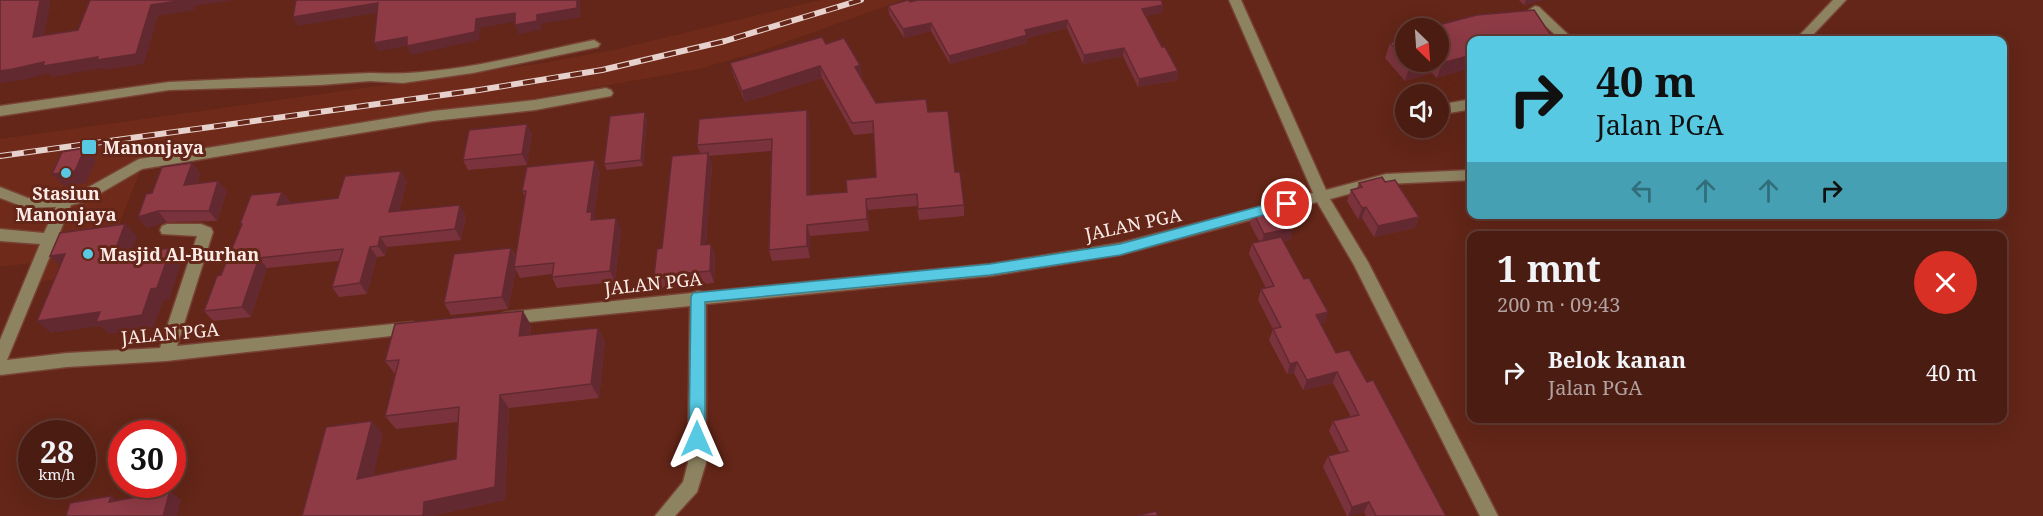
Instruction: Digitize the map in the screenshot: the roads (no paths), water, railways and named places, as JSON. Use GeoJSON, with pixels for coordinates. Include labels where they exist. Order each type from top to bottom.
{"type":"FeatureCollection","features":[{"type":"Feature","properties":{"kind":"street"},"geometry":{"type":"LineString","coordinates":[[1235,0],[1320,195],[1339,231],[1360,262],[1489,516]]}},
{"type":"Feature","properties":{"kind":"street"},"geometry":{"type":"LineString","coordinates":[[1805,36],[1840,0]]}},
{"type":"Feature","properties":{"kind":"street"},"geometry":{"type":"LineString","coordinates":[[1535,10],[1564,36]]}},
{"type":"Feature","properties":{"kind":"street"},"geometry":{"type":"LineString","coordinates":[[0,111],[130,90],[170,86],[321,81],[363,77],[403,79],[472,69],[594,44]]}},
{"type":"Feature","properties":{"kind":"street"},"geometry":{"type":"LineString","coordinates":[[0,192],[27,202],[66,201],[82,197],[139,164],[433,116],[534,105],[606,93]]}},
{"type":"Feature","properties":{"kind":"street"},"geometry":{"type":"LineString","coordinates":[[1449,108],[1467,105]]}},
{"type":"Feature","properties":{"kind":"street","name":"JALAN PGA"},"geometry":{"type":"LineString","coordinates":[[497,319],[698,297],[990,270],[1120,249],[1386,179],[1467,175]]}},
{"type":"Feature","properties":{"kind":"street"},"geometry":{"type":"LineString","coordinates":[[0,359],[66,201]]}},
{"type":"Feature","properties":{"kind":"street"},"geometry":{"type":"LineString","coordinates":[[166,354],[206,232],[167,230]]}},
{"type":"Feature","properties":{"kind":"street"},"geometry":{"type":"LineString","coordinates":[[0,235],[49,239]]}},
{"type":"Feature","properties":{"kind":"street"},"geometry":{"type":"LineString","coordinates":[[664,516],[691,486],[697,463],[698,297]]}},
{"type":"Feature","properties":{"kind":"street","name":"JALAN PGA"},"geometry":{"type":"LineString","coordinates":[[0,369],[67,360],[166,354],[426,326]]}},
{"type":"Feature","properties":{"kind":"railway"},"geometry":{"type":"LineString","coordinates":[[0,156],[479,90],[602,70],[725,41],[861,0]]}},
{"type":"Feature","properties":{"kind":"place","name":"Manonjaya"},"geometry":{"type":"Point","coordinates":[89,147]}},
{"type":"Feature","properties":{"kind":"place","name":"Stasiun Manonjaya"},"geometry":{"type":"Point","coordinates":[66,173]}},
{"type":"Feature","properties":{"kind":"place","name":"Masjid Al-Burhan"},"geometry":{"type":"Point","coordinates":[88,254]}}]}
